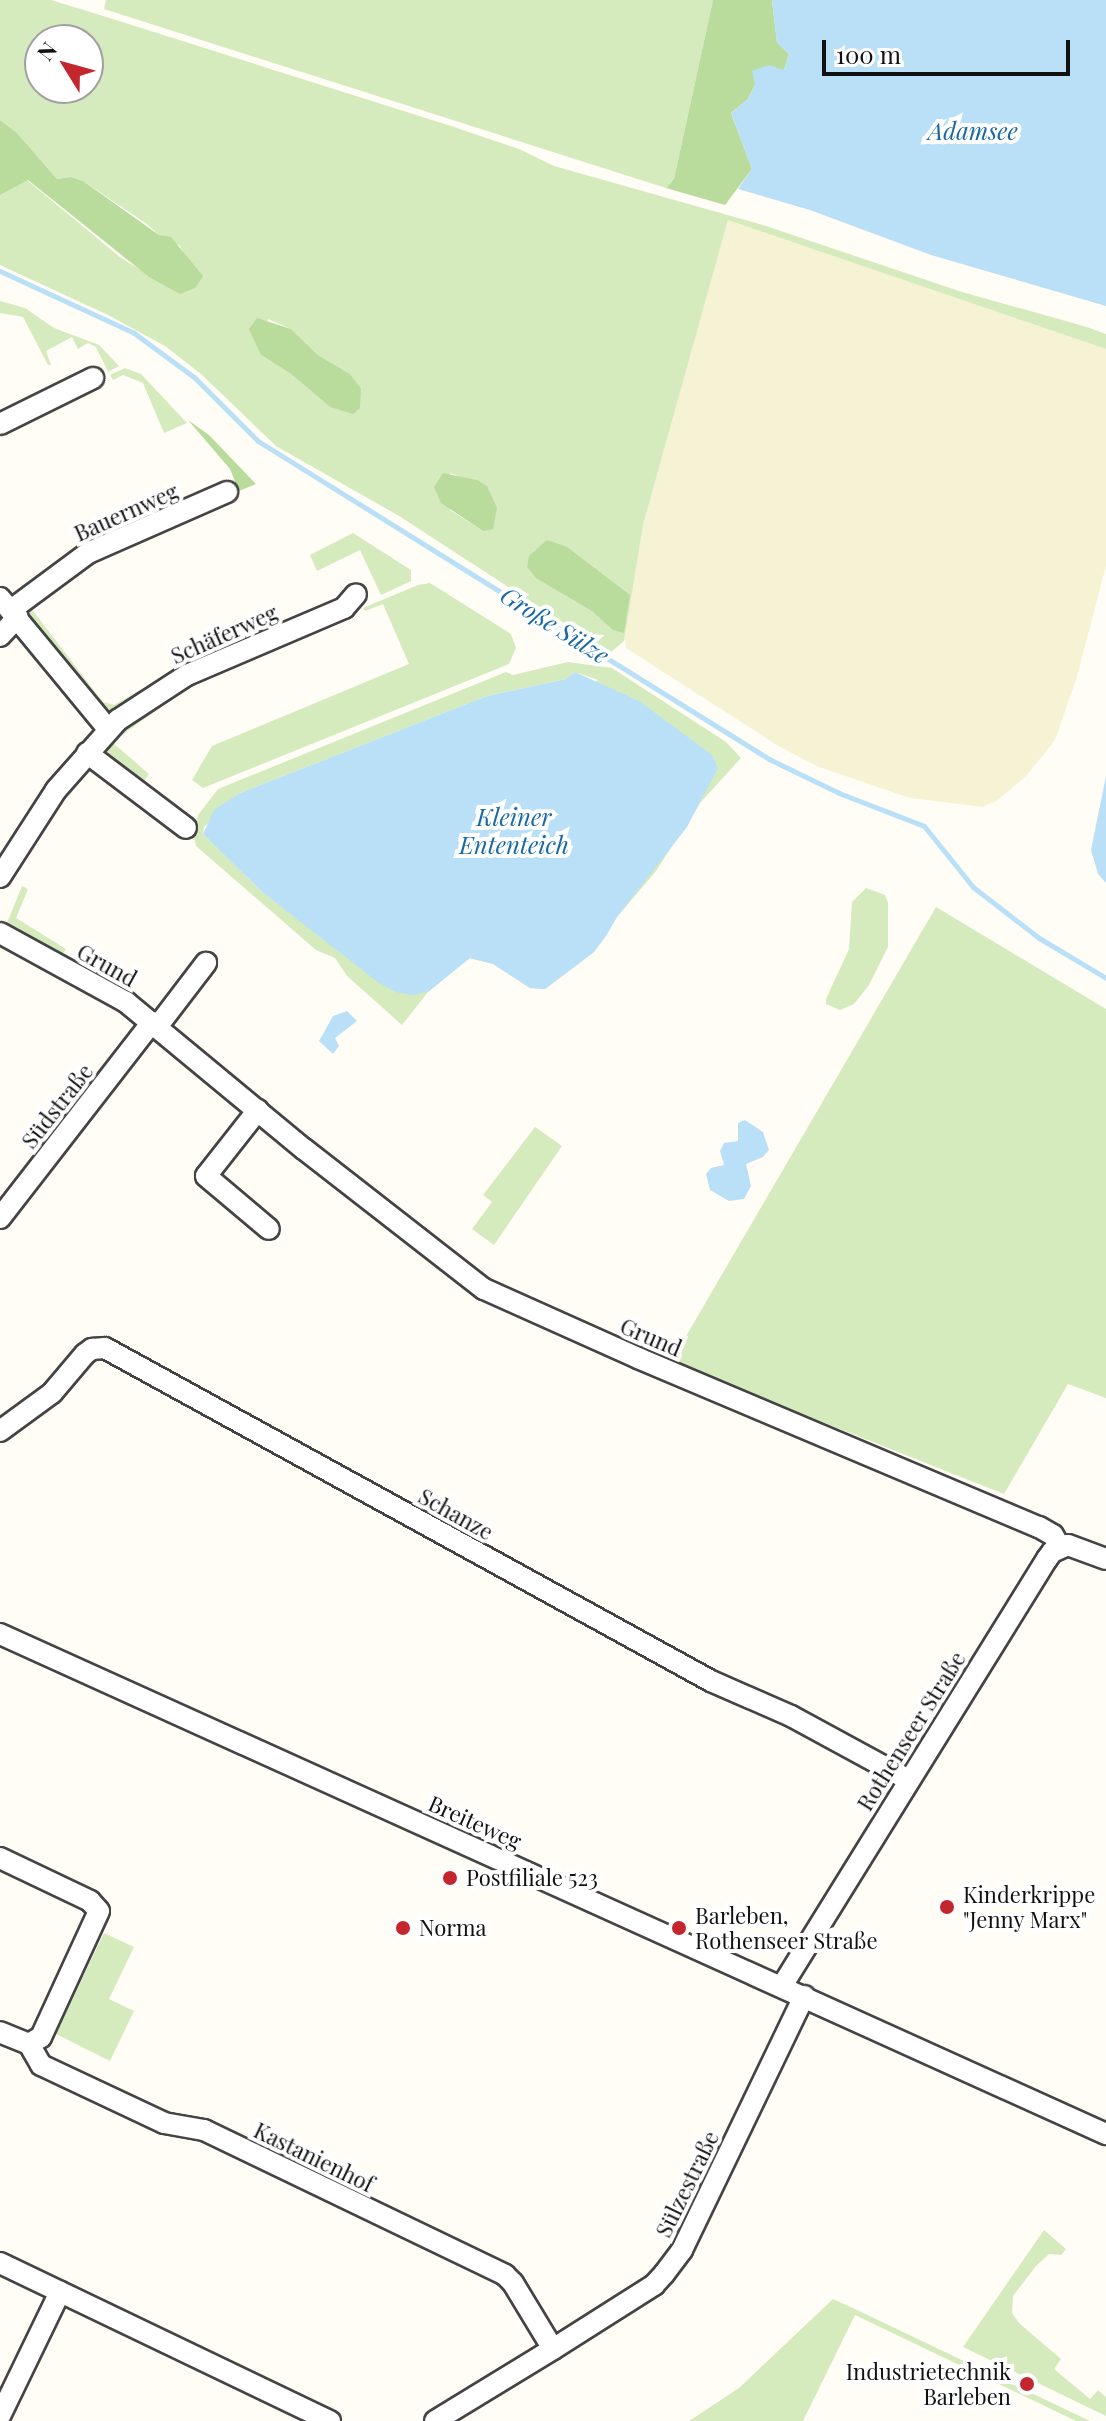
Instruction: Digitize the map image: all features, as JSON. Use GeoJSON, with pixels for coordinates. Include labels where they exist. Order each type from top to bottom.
{"type":"FeatureCollection","features":[{"type":"Feature","properties":{"kind":"street"},"geometry":{"type":"LineString","coordinates":[[0,424],[93,378]]}},
{"type":"Feature","properties":{"kind":"street","name":"Bauernweg"},"geometry":{"type":"LineString","coordinates":[[0,636],[9,608],[85,554],[227,492]]}},
{"type":"Feature","properties":{"kind":"street","name":"Schäferweg"},"geometry":{"type":"LineString","coordinates":[[0,877],[37,817],[108,729],[187,675],[344,608],[356,594]]}},
{"type":"Feature","properties":{"kind":"street"},"geometry":{"type":"LineString","coordinates":[[9,608],[108,729]]}},
{"type":"Feature","properties":{"kind":"street"},"geometry":{"type":"LineString","coordinates":[[87,753],[186,828]]}},
{"type":"Feature","properties":{"kind":"street","name":"Grund"},"geometry":{"type":"LineString","coordinates":[[0,933],[111,993],[154,1024],[449,1264],[507,1302],[1039,1527],[1053,1535],[1060,1547]]}},
{"type":"Feature","properties":{"kind":"street","name":"Südstraße"},"geometry":{"type":"LineString","coordinates":[[0,1218],[206,963]]}},
{"type":"Feature","properties":{"kind":"street"},"geometry":{"type":"LineString","coordinates":[[258,1110],[206,1176],[269,1229]]}},
{"type":"Feature","properties":{"kind":"street","name":"Schanze"},"geometry":{"type":"LineString","coordinates":[[0,1431],[45,1399],[85,1354],[92,1349],[105,1348],[698,1674],[791,1716],[909,1780]]}},
{"type":"Feature","properties":{"kind":"street"},"geometry":{"type":"LineString","coordinates":[[1060,1547],[1075,1545],[1106,1559]]}},
{"type":"Feature","properties":{"kind":"street","name":"Rothenseer Straße"},"geometry":{"type":"LineString","coordinates":[[782,1986],[1047,1559],[1060,1547]]}},
{"type":"Feature","properties":{"kind":"street","name":"Breiteweg"},"geometry":{"type":"LineString","coordinates":[[0,1634],[1106,2134]]}},
{"type":"Feature","properties":{"kind":"street"},"geometry":{"type":"LineString","coordinates":[[0,1858],[90,1901],[99,1911],[46,2030],[29,2044]]}},
{"type":"Feature","properties":{"kind":"street","name":"Sülzestraße"},"geometry":{"type":"LineString","coordinates":[[435,2421],[654,2285],[674,2262],[804,1996]]}},
{"type":"Feature","properties":{"kind":"street","name":"Kastanienhof"},"geometry":{"type":"LineString","coordinates":[[0,2032],[29,2044],[41,2065],[164,2123],[204,2130],[505,2275],[553,2349]]}},
{"type":"Feature","properties":{"kind":"street"},"geometry":{"type":"LineString","coordinates":[[0,2263],[330,2421]]}},
{"type":"Feature","properties":{"kind":"street"},"geometry":{"type":"LineString","coordinates":[[0,2416],[60,2292]]}},
{"type":"Feature","properties":{"kind":"shaded area"},"geometry":{"type":"Polygon","coordinates":[[[728,219],[1106,349],[1106,566],[1076,680],[1055,740],[1027,775],[998,800],[983,807],[910,798],[819,767],[780,747],[626,648],[624,633],[643,525],[728,219]]]}},
{"type":"Feature","properties":{"kind":"green space"},"geometry":{"type":"Polygon","coordinates":[[[0,0],[51,0],[451,126],[519,149],[554,166],[763,225],[962,292],[1087,327],[1106,334],[1106,349],[728,220],[643,525],[624,641],[610,653],[399,516],[276,446],[201,374],[165,346],[108,315],[0,265],[0,195],[27,180],[121,258],[180,294],[186,257],[180,246],[159,235],[83,181],[71,177],[57,179],[17,133],[0,120],[0,0]],[[268,319],[261,355],[291,374],[330,407],[361,388],[350,374],[318,355],[291,329],[268,319]],[[450,473],[450,510],[483,531],[487,486],[450,473]]]}},
{"type":"Feature","properties":{"kind":"green space"},"geometry":{"type":"Polygon","coordinates":[[[106,0],[713,0],[674,179],[666,188],[104,9],[106,0]]]}},
{"type":"Feature","properties":{"kind":"green space"},"geometry":{"type":"Polygon","coordinates":[[[713,0],[772,0],[777,42],[789,54],[784,70],[755,85],[748,99],[731,113],[752,169],[725,205],[666,188],[674,179],[713,0]]]}},
{"type":"Feature","properties":{"kind":"green space"},"geometry":{"type":"Polygon","coordinates":[[[0,120],[17,133],[57,179],[71,177],[83,181],[159,235],[171,237],[203,276],[195,288],[180,294],[149,277],[28,180],[0,195],[0,120]]]}},
{"type":"Feature","properties":{"kind":"green space"},"geometry":{"type":"Polygon","coordinates":[[[0,301],[25,308],[54,328],[99,345],[119,366],[108,372],[96,347],[88,343],[78,349],[72,337],[46,351],[51,365],[48,365],[23,317],[0,313],[0,301]]]}},
{"type":"Feature","properties":{"kind":"green space"},"geometry":{"type":"Polygon","coordinates":[[[257,318],[291,329],[318,355],[350,374],[361,388],[360,408],[353,414],[330,407],[291,374],[261,355],[249,329],[257,318]]]}},
{"type":"Feature","properties":{"kind":"green space"},"geometry":{"type":"Polygon","coordinates":[[[125,368],[141,374],[187,423],[164,433],[143,383],[123,375],[113,380],[110,375],[125,368]]]}},
{"type":"Feature","properties":{"kind":"green space"},"geometry":{"type":"Polygon","coordinates":[[[188,420],[209,435],[256,484],[239,491],[230,469],[188,420]]]}},
{"type":"Feature","properties":{"kind":"green space"},"geometry":{"type":"Polygon","coordinates":[[[443,473],[477,480],[487,486],[497,508],[493,529],[483,531],[441,503],[434,487],[443,473]]]}},
{"type":"Feature","properties":{"kind":"green space"},"geometry":{"type":"Polygon","coordinates":[[[353,533],[411,570],[411,581],[381,595],[360,550],[317,571],[310,555],[353,533]]]}},
{"type":"Feature","properties":{"kind":"green space"},"geometry":{"type":"Polygon","coordinates":[[[547,540],[567,547],[630,595],[624,633],[613,630],[592,611],[536,578],[527,567],[529,556],[547,540]]]}},
{"type":"Feature","properties":{"kind":"green space"},"geometry":{"type":"Polygon","coordinates":[[[430,583],[511,634],[516,648],[509,664],[203,788],[192,780],[212,746],[409,664],[383,604],[365,611],[363,608],[430,583]]]}},
{"type":"Feature","properties":{"kind":"green space"},"geometry":{"type":"Polygon","coordinates":[[[30,607],[103,702],[114,705],[142,689],[143,693],[115,713],[101,708],[29,617],[30,607]]]}},
{"type":"Feature","properties":{"kind":"green space","name":"Kleiner Ententeich"},"geometry":{"type":"Polygon","coordinates":[[[568,662],[612,668],[726,742],[741,758],[700,803],[656,871],[617,917],[594,952],[545,989],[530,988],[493,964],[469,958],[428,992],[402,1025],[347,976],[335,958],[316,950],[196,846],[194,837],[198,815],[218,789],[506,672],[513,675],[568,662]],[[575,672],[566,679],[487,696],[240,793],[204,827],[203,834],[261,891],[308,926],[598,680],[575,672]]]}},
{"type":"Feature","properties":{"kind":"green space"},"geometry":{"type":"Polygon","coordinates":[[[176,693],[178,695],[112,742],[149,774],[140,786],[108,760],[107,744],[117,731],[176,693]]]}},
{"type":"Feature","properties":{"kind":"green space"},"geometry":{"type":"Polygon","coordinates":[[[22,886],[28,889],[16,918],[66,949],[60,958],[5,928],[22,886]]]}},
{"type":"Feature","properties":{"kind":"green space"},"geometry":{"type":"Polygon","coordinates":[[[866,888],[885,895],[888,903],[888,947],[869,985],[854,1004],[840,1010],[826,1004],[826,999],[849,949],[852,902],[866,888]]]}},
{"type":"Feature","properties":{"kind":"green space"},"geometry":{"type":"Polygon","coordinates":[[[936,907],[1106,1009],[1106,1398],[1068,1384],[1004,1494],[671,1362],[936,907]]]}},
{"type":"Feature","properties":{"kind":"green space"},"geometry":{"type":"Polygon","coordinates":[[[535,1127],[562,1146],[494,1245],[472,1229],[492,1202],[483,1195],[535,1127]]]}},
{"type":"Feature","properties":{"kind":"green space"},"geometry":{"type":"Polygon","coordinates":[[[104,1933],[134,1947],[109,1999],[134,2011],[110,2061],[56,2034],[104,1933]]]}},
{"type":"Feature","properties":{"kind":"green space"},"geometry":{"type":"Polygon","coordinates":[[[1044,2230],[1066,2249],[1061,2255],[1049,2254],[1036,2266],[1013,2296],[1012,2313],[1019,2323],[1061,2359],[1054,2369],[1090,2399],[1098,2390],[1106,2397],[1106,2416],[963,2347],[1044,2230]]]}},
{"type":"Feature","properties":{"kind":"green space"},"geometry":{"type":"Polygon","coordinates":[[[833,2299],[1090,2421],[1076,2421],[855,2315],[803,2421],[689,2421],[739,2388],[833,2299]]]}},
{"type":"Feature","properties":{"kind":"water","name":"Adamsee"},"geometry":{"type":"Polygon","coordinates":[[[772,0],[1106,0],[1106,306],[931,255],[810,210],[738,189],[752,169],[731,113],[748,99],[755,85],[752,71],[769,65],[784,70],[789,54],[777,43],[772,0]]]}},
{"type":"Feature","properties":{"kind":"water","name":"Kleiner Ententeich"},"geometry":{"type":"Polygon","coordinates":[[[575,672],[639,701],[712,755],[718,768],[687,827],[617,917],[594,952],[545,989],[530,988],[493,964],[470,958],[428,992],[412,995],[396,992],[379,983],[261,891],[203,834],[214,810],[240,793],[487,696],[566,679],[575,672]]]}},
{"type":"Feature","properties":{"kind":"water"},"geometry":{"type":"Polygon","coordinates":[[[1106,776],[1106,883],[1098,874],[1091,850],[1106,776]]]}},
{"type":"Feature","properties":{"kind":"water"},"geometry":{"type":"Polygon","coordinates":[[[347,1011],[357,1021],[335,1038],[339,1046],[333,1054],[319,1041],[333,1016],[347,1011]]]}},
{"type":"Feature","properties":{"kind":"water"},"geometry":{"type":"Polygon","coordinates":[[[745,1120],[763,1132],[769,1150],[763,1157],[746,1164],[751,1186],[744,1199],[729,1201],[710,1190],[706,1174],[711,1168],[724,1165],[720,1151],[724,1143],[738,1141],[738,1123],[745,1120]]]}},
{"type":"Feature","properties":{"kind":"waterway","name":"Große Sülze"},"geometry":{"type":"LineString","coordinates":[[0,271],[134,333],[195,378],[258,441],[769,759],[839,793],[924,826],[973,887],[1039,938],[1106,978]]}},
{"type":"Feature","properties":{"kind":"place","name":"Postfiliale 523"},"geometry":{"type":"Point","coordinates":[450,1878]}},
{"type":"Feature","properties":{"kind":"place","name":"Kinderkrippe \"Jenny Marx\""},"geometry":{"type":"Point","coordinates":[947,1907]}},
{"type":"Feature","properties":{"kind":"place","name":"Norma"},"geometry":{"type":"Point","coordinates":[403,1928]}},
{"type":"Feature","properties":{"kind":"place","name":"Barleben, Rothenseer Straße"},"geometry":{"type":"Point","coordinates":[679,1928]}},
{"type":"Feature","properties":{"kind":"place","name":"Industrietechnik Barleben"},"geometry":{"type":"Point","coordinates":[1027,2384]}}]}
